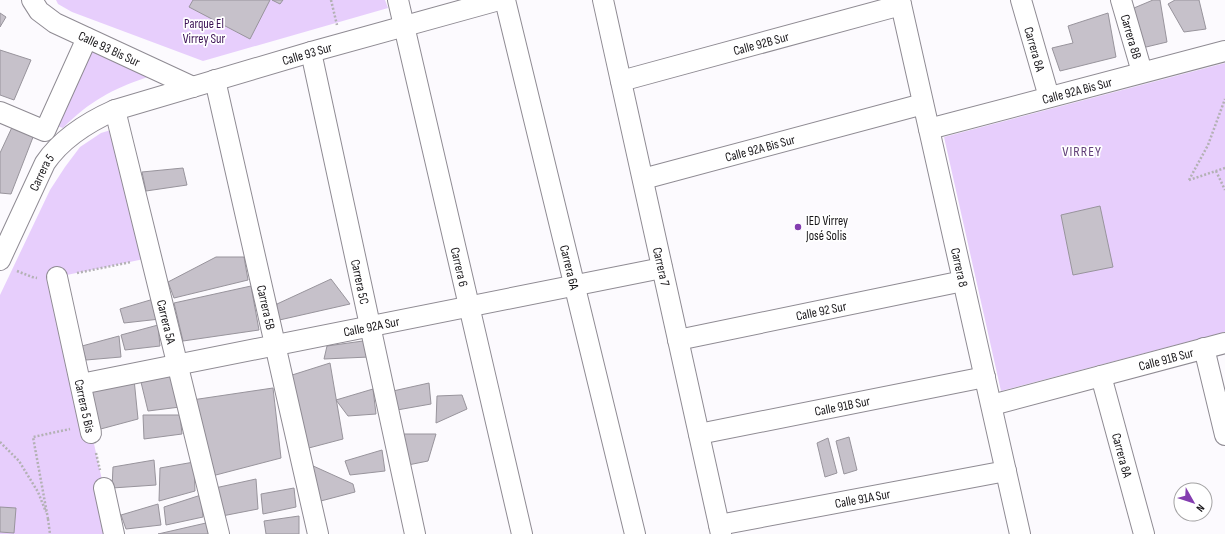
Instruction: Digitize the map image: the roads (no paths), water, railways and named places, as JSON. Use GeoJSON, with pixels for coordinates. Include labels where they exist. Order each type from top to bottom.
{"type":"FeatureCollection","features":[{"type":"Feature","properties":{"kind":"street","name":"Calle 93 Bis Sur"},"geometry":{"type":"LineString","coordinates":[[32,0],[39,11],[55,23],[193,87]]}},
{"type":"Feature","properties":{"kind":"street","name":"Carrera 6"},"geometry":{"type":"LineString","coordinates":[[398,0],[522,534]]}},
{"type":"Feature","properties":{"kind":"street","name":"Calle 93 Sur"},"geometry":{"type":"LineString","coordinates":[[115,110],[311,52],[499,0]]}},
{"type":"Feature","properties":{"kind":"street","name":"Carrera 6A"},"geometry":{"type":"LineString","coordinates":[[505,0],[635,534]]}},
{"type":"Feature","properties":{"kind":"street","name":"Carrera 7"},"geometry":{"type":"LineString","coordinates":[[603,0],[720,530]]}},
{"type":"Feature","properties":{"kind":"street","name":"Carrera 8A"},"geometry":{"type":"LineString","coordinates":[[1021,0],[1049,97]]}},
{"type":"Feature","properties":{"kind":"street","name":"Carrera 8B"},"geometry":{"type":"LineString","coordinates":[[1121,0],[1142,72]]}},
{"type":"Feature","properties":{"kind":"street","name":"Calle 92B Sur"},"geometry":{"type":"LineString","coordinates":[[621,81],[900,2]]}},
{"type":"Feature","properties":{"kind":"street","name":"Carrera 8"},"geometry":{"type":"LineString","coordinates":[[900,2],[1020,534]]}},
{"type":"Feature","properties":{"kind":"street"},"geometry":{"type":"LineString","coordinates":[[0,112],[44,131],[87,38]]}},
{"type":"Feature","properties":{"kind":"street","name":"Calle 92A Bis Sur"},"geometry":{"type":"LineString","coordinates":[[929,129],[1225,50]]}},
{"type":"Feature","properties":{"kind":"street","name":"Carrera 5C"},"geometry":{"type":"LineString","coordinates":[[311,52],[415,534]]}},
{"type":"Feature","properties":{"kind":"street","name":"Carrera 5B"},"geometry":{"type":"LineString","coordinates":[[215,80],[318,534]]}},
{"type":"Feature","properties":{"kind":"street","name":"Calle 92A Bis Sur"},"geometry":{"type":"LineString","coordinates":[[642,179],[924,104]]}},
{"type":"Feature","properties":{"kind":"street","name":"Carrera 5"},"geometry":{"type":"LineString","coordinates":[[0,260],[5,235],[49,158],[66,139],[100,117],[115,110]]}},
{"type":"Feature","properties":{"kind":"street","name":"Carrera 5A"},"geometry":{"type":"LineString","coordinates":[[115,110],[219,534]]}},
{"type":"Feature","properties":{"kind":"street","name":"Calle 92A Sur"},"geometry":{"type":"LineString","coordinates":[[81,384],[662,268]]}},
{"type":"Feature","properties":{"kind":"street","name":"Carrera 5 Bis"},"geometry":{"type":"LineString","coordinates":[[57,277],[91,429]]}},
{"type":"Feature","properties":{"kind":"street","name":"Calle 92 Sur"},"geometry":{"type":"LineString","coordinates":[[678,340],[963,281]]}},
{"type":"Feature","properties":{"kind":"street","name":"Calle 91B Sur"},"geometry":{"type":"LineString","coordinates":[[992,405],[1225,343]]}},
{"type":"Feature","properties":{"kind":"street"},"geometry":{"type":"LineString","coordinates":[[1204,348],[1225,435]]}},
{"type":"Feature","properties":{"kind":"street","name":"Carrera 8A"},"geometry":{"type":"LineString","coordinates":[[1101,376],[1144,534]]}},
{"type":"Feature","properties":{"kind":"street","name":"Calle 91B Sur"},"geometry":{"type":"LineString","coordinates":[[699,434],[985,377]]}},
{"type":"Feature","properties":{"kind":"street","name":"Calle 91A Sur"},"geometry":{"type":"LineString","coordinates":[[720,530],[1006,471]]}},
{"type":"Feature","properties":{"kind":"street"},"geometry":{"type":"LineString","coordinates":[[104,488],[114,534]]}},
{"type":"Feature","properties":{"kind":"place","name":"IED Virrey José Solis"},"geometry":{"type":"Point","coordinates":[798,227]}},
{"type":"Feature","properties":{"kind":"district","name":"VIRREY"},"geometry":{"type":"Point","coordinates":[1082,151]}},
{"type":"Feature","properties":{"kind":"park label","name":"Parque El Virrey Sur"},"geometry":{"type":"Point","coordinates":[204,30]}}]}
